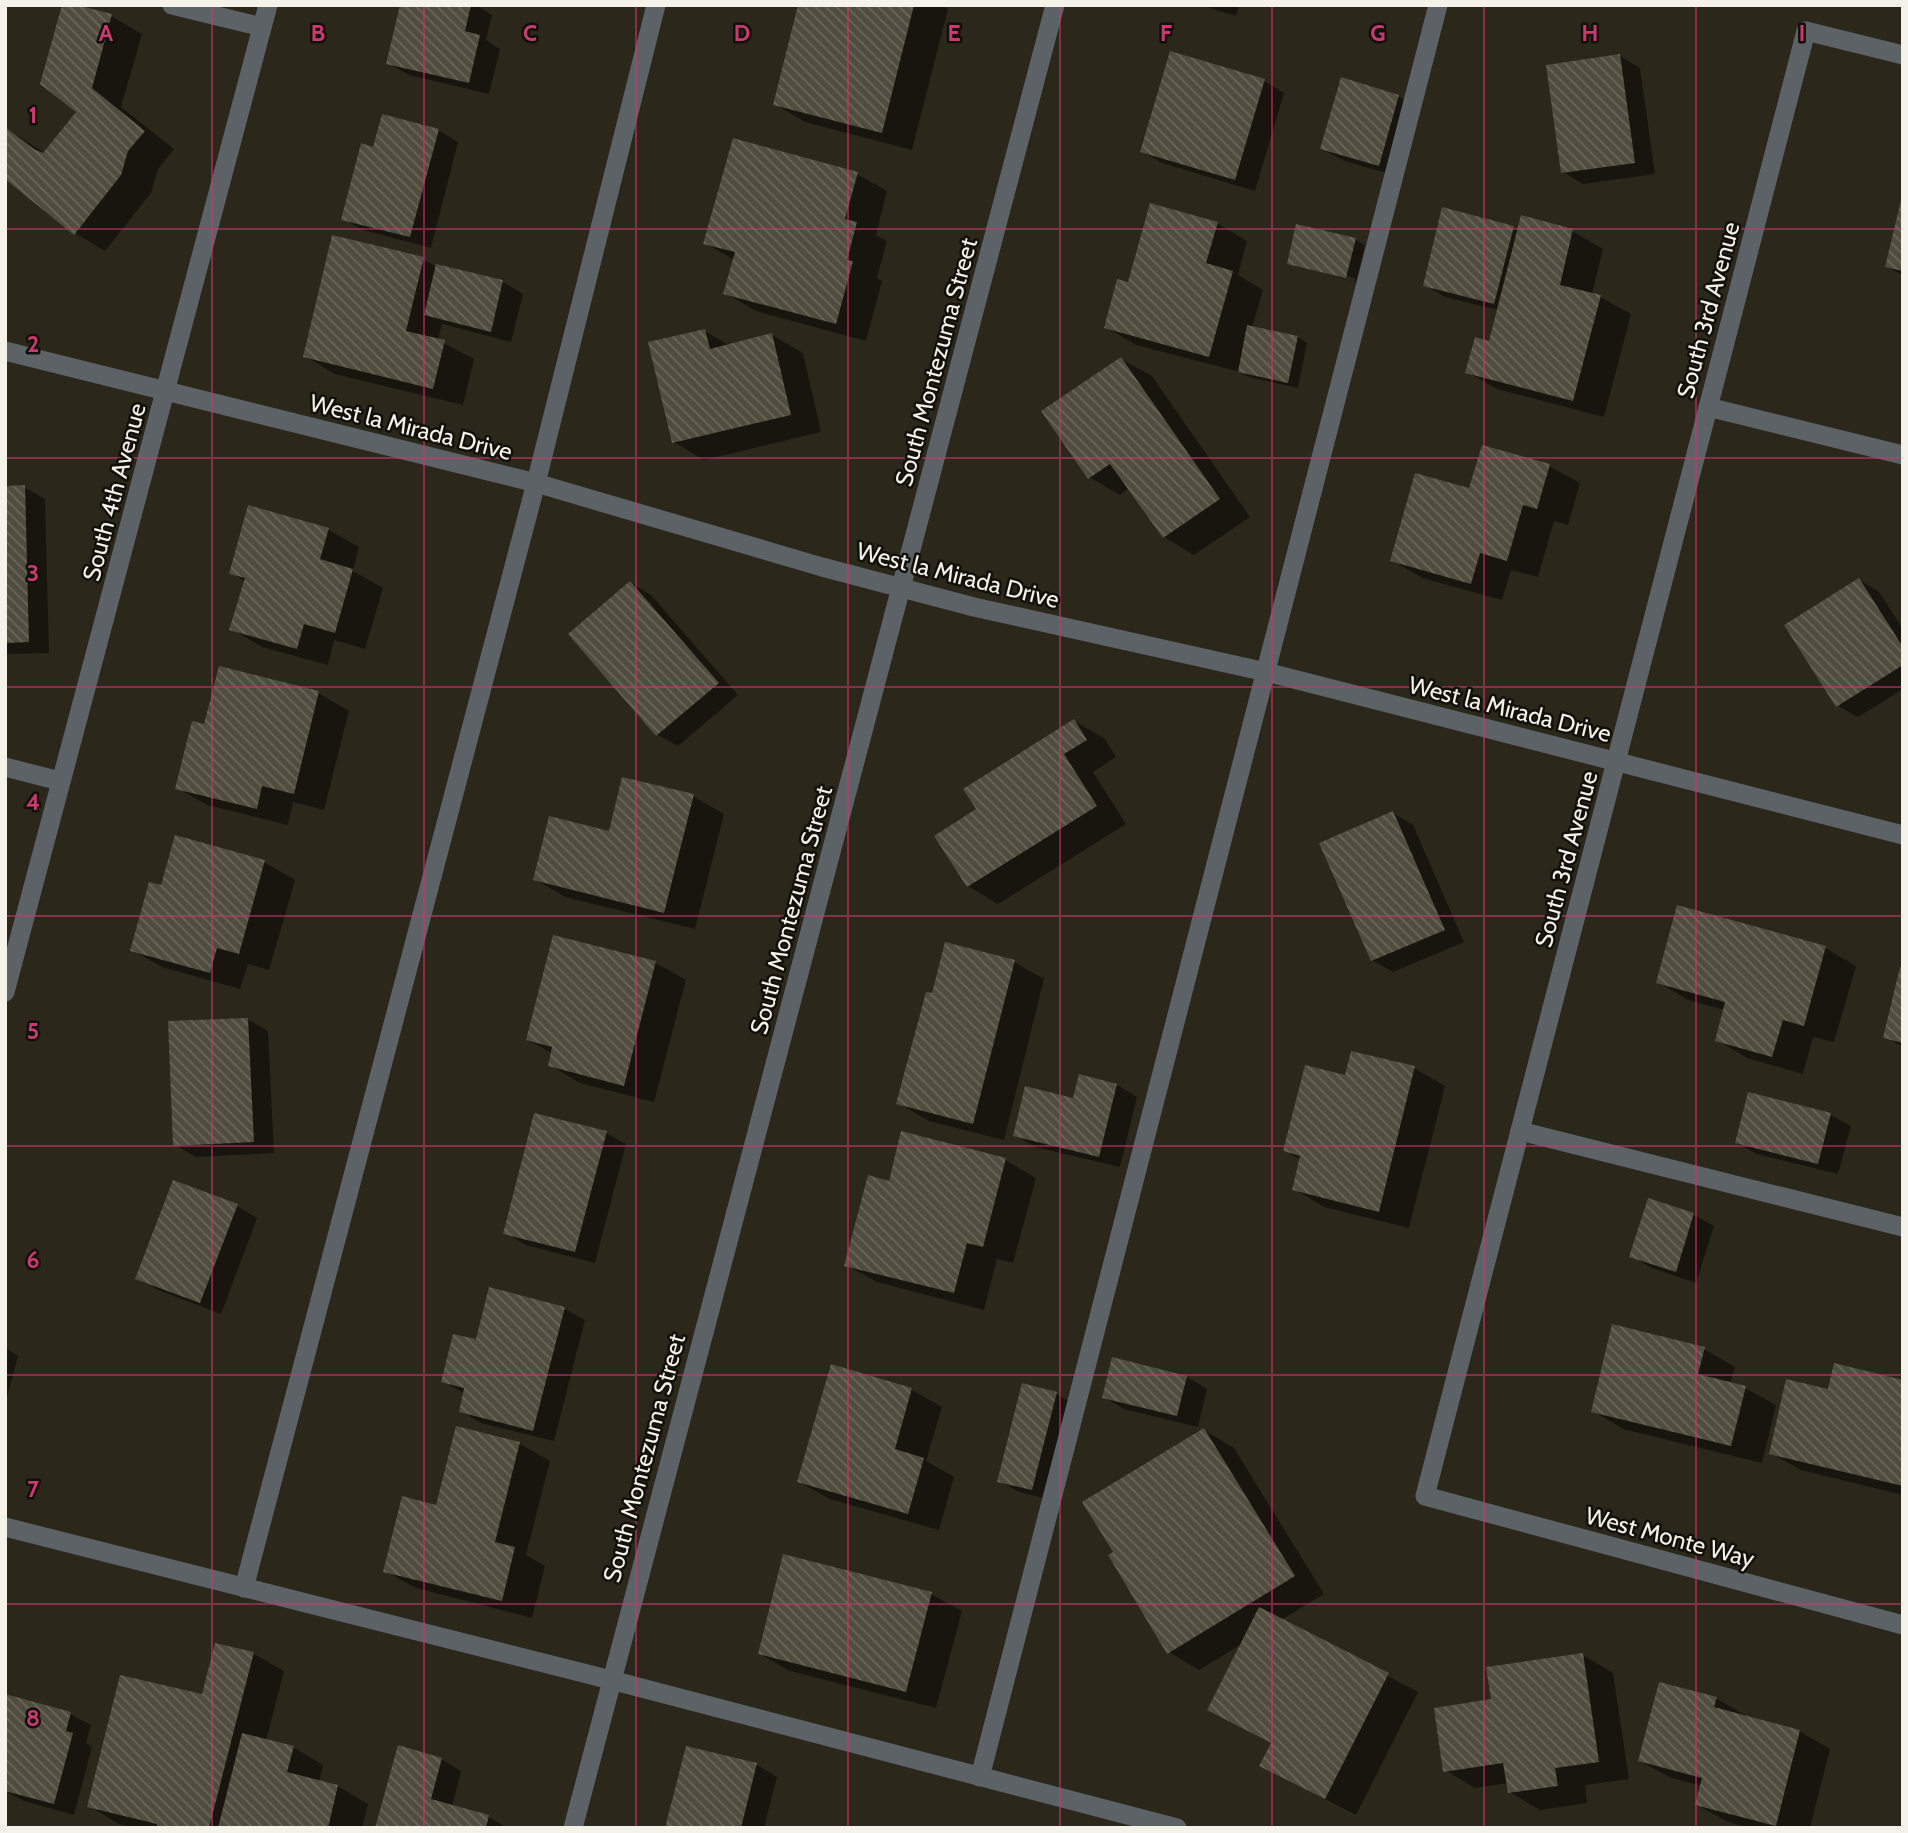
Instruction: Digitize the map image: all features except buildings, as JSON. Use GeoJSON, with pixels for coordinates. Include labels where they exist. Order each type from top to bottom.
{"type":"FeatureCollection","features":[{"type":"Feature","properties":{"kind":"street"},"geometry":{"type":"LineString","coordinates":[[172,5],[262,27]]}},
{"type":"Feature","properties":{"kind":"street","name":"South 4th Avenue"},"geometry":{"type":"LineString","coordinates":[[5,992],[268,5]]}},
{"type":"Feature","properties":{"kind":"street"},"geometry":{"type":"LineString","coordinates":[[244,1588],[536,483],[656,5]]}},
{"type":"Feature","properties":{"kind":"street","name":"South Montezuma Street"},"geometry":{"type":"LineString","coordinates":[[573,1828],[1055,5]]}},
{"type":"Feature","properties":{"kind":"street"},"geometry":{"type":"LineString","coordinates":[[980,1777],[1438,5]]}},
{"type":"Feature","properties":{"kind":"street","name":"South 3rd Avenue"},"geometry":{"type":"LineString","coordinates":[[1425,1496],[1806,31],[1903,55]]}},
{"type":"Feature","properties":{"kind":"street","name":"West la Mirada Drive"},"geometry":{"type":"LineString","coordinates":[[5,351],[536,483],[822,567],[974,607],[1266,672],[1903,835]]}},
{"type":"Feature","properties":{"kind":"street"},"geometry":{"type":"LineString","coordinates":[[1709,407],[1903,455]]}},
{"type":"Feature","properties":{"kind":"street"},"geometry":{"type":"LineString","coordinates":[[5,767],[60,781]]}},
{"type":"Feature","properties":{"kind":"street"},"geometry":{"type":"LineString","coordinates":[[1520,1131],[1903,1227]]}},
{"type":"Feature","properties":{"kind":"street","name":"West Monte Way"},"geometry":{"type":"LineString","coordinates":[[1425,1496],[1903,1626]]}},
{"type":"Feature","properties":{"kind":"street"},"geometry":{"type":"LineString","coordinates":[[5,1527],[611,1680],[1177,1828]]}}]}
